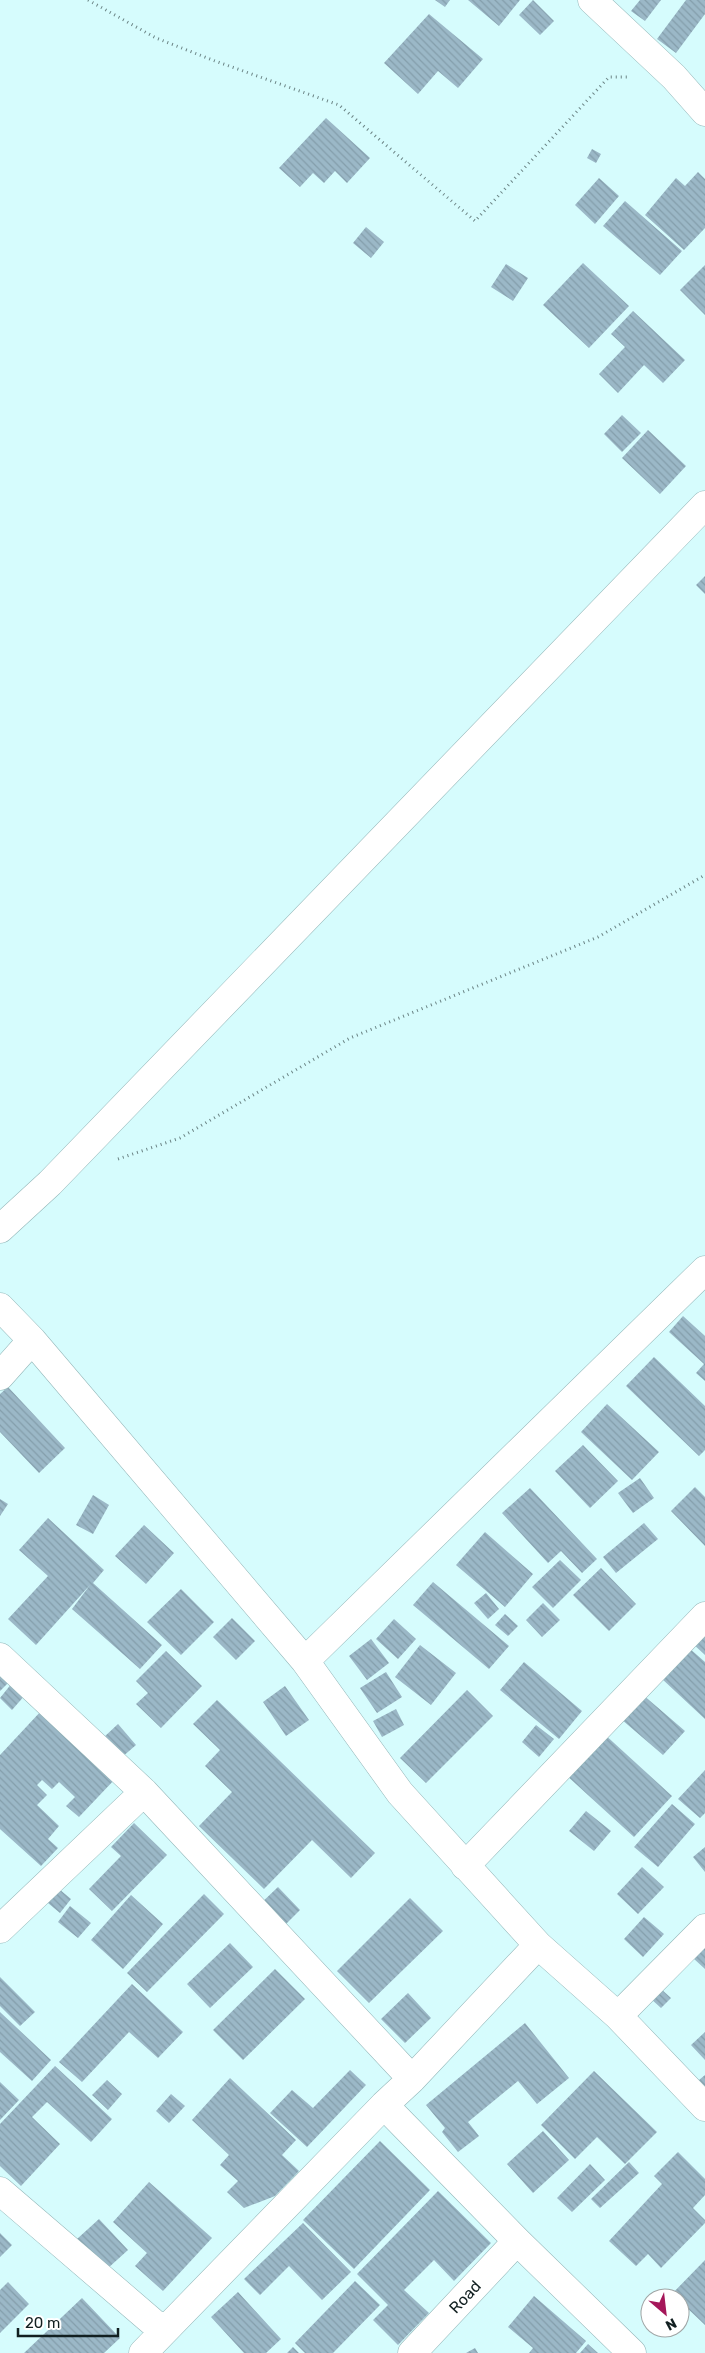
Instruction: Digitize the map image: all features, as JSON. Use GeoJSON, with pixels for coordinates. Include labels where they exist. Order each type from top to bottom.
{"type":"FeatureCollection","features":[{"type":"Feature","properties":{"kind":"street"},"geometry":{"type":"LineString","coordinates":[[592,0],[674,77],[705,112]]}},
{"type":"Feature","properties":{"kind":"street"},"geometry":{"type":"LineString","coordinates":[[0,1229],[50,1183],[705,506]]}},
{"type":"Feature","properties":{"kind":"street"},"geometry":{"type":"LineString","coordinates":[[305,1661],[705,1270]]}},
{"type":"Feature","properties":{"kind":"street"},"geometry":{"type":"LineString","coordinates":[[0,1307],[32,1340],[305,1661],[400,1793],[538,1945],[618,2016],[705,2107]]}},
{"type":"Feature","properties":{"kind":"street"},"geometry":{"type":"LineString","coordinates":[[0,1376],[32,1340]]}},
{"type":"Feature","properties":{"kind":"street"},"geometry":{"type":"LineString","coordinates":[[465,1866],[705,1616]]}},
{"type":"Feature","properties":{"kind":"street"},"geometry":{"type":"LineString","coordinates":[[0,1658],[144,1792],[412,2079]]}},
{"type":"Feature","properties":{"kind":"street"},"geometry":{"type":"LineString","coordinates":[[0,1929],[144,1792]]}},
{"type":"Feature","properties":{"kind":"street"},"geometry":{"type":"LineString","coordinates":[[618,2016],[705,1928]]}},
{"type":"Feature","properties":{"kind":"street"},"geometry":{"type":"LineString","coordinates":[[143,2353],[163,2330],[384,2105],[412,2079],[538,1945]]}},
{"type":"Feature","properties":{"kind":"street"},"geometry":{"type":"LineString","coordinates":[[384,2105],[517,2241],[632,2353]]}},
{"type":"Feature","properties":{"kind":"street"},"geometry":{"type":"LineString","coordinates":[[0,2191],[163,2330]]}},
{"type":"Feature","properties":{"kind":"street","name":"Road"},"geometry":{"type":"LineString","coordinates":[[412,2353],[517,2241]]}},
{"type":"Feature","properties":{"kind":"path"},"geometry":{"type":"LineString","coordinates":[[88,0],[156,38],[215,62],[339,105],[475,221],[609,76],[674,77]]}},
{"type":"Feature","properties":{"kind":"path"},"geometry":{"type":"LineString","coordinates":[[115,1160],[180,1138],[350,1038],[598,937],[705,875]]}},
{"type":"Feature","properties":{"kind":"building"},"geometry":{"type":"Polygon","coordinates":[[[435,0],[450,0],[445,7],[435,0]]]}},
{"type":"Feature","properties":{"kind":"building"},"geometry":{"type":"Polygon","coordinates":[[[468,0],[520,0],[499,26],[468,0]]]}},
{"type":"Feature","properties":{"kind":"building"},"geometry":{"type":"Polygon","coordinates":[[[533,0],[554,21],[540,35],[519,15],[533,0]]]}},
{"type":"Feature","properties":{"kind":"building"},"geometry":{"type":"Polygon","coordinates":[[[640,0],[661,0],[645,21],[631,11],[640,0]]]}},
{"type":"Feature","properties":{"kind":"building"},"geometry":{"type":"Polygon","coordinates":[[[686,0],[705,0],[705,14],[676,53],[657,39],[686,0]]]}},
{"type":"Feature","properties":{"kind":"building"},"geometry":{"type":"Polygon","coordinates":[[[429,14],[483,59],[458,88],[438,71],[418,94],[384,63],[429,14]]]}},
{"type":"Feature","properties":{"kind":"building"},"geometry":{"type":"Polygon","coordinates":[[[326,118],[370,158],[347,183],[335,171],[324,183],[313,173],[300,187],[279,168],[326,118]]]}},
{"type":"Feature","properties":{"kind":"building"},"geometry":{"type":"Polygon","coordinates":[[[592,149],[601,154],[596,163],[587,158],[592,149]]]}},
{"type":"Feature","properties":{"kind":"building"},"geometry":{"type":"Polygon","coordinates":[[[698,172],[705,179],[705,228],[684,250],[645,215],[676,178],[685,186],[698,172]]]}},
{"type":"Feature","properties":{"kind":"building"},"geometry":{"type":"Polygon","coordinates":[[[599,178],[619,196],[595,224],[575,205],[599,178]]]}},
{"type":"Feature","properties":{"kind":"building"},"geometry":{"type":"Polygon","coordinates":[[[625,201],[682,251],[660,275],[603,226],[625,201]]]}},
{"type":"Feature","properties":{"kind":"building"},"geometry":{"type":"Polygon","coordinates":[[[366,227],[384,242],[371,258],[353,243],[366,227]]]}},
{"type":"Feature","properties":{"kind":"building"},"geometry":{"type":"Polygon","coordinates":[[[583,263],[629,306],[589,348],[543,305],[583,263]]]}},
{"type":"Feature","properties":{"kind":"building"},"geometry":{"type":"Polygon","coordinates":[[[506,264],[528,278],[513,301],[491,287],[506,264]]]}},
{"type":"Feature","properties":{"kind":"building"},"geometry":{"type":"Polygon","coordinates":[[[705,265],[705,315],[680,290],[705,265]]]}},
{"type":"Feature","properties":{"kind":"building"},"geometry":{"type":"Polygon","coordinates":[[[633,311],[685,360],[663,383],[644,365],[618,393],[599,374],[625,347],[611,334],[633,311]]]}},
{"type":"Feature","properties":{"kind":"building"},"geometry":{"type":"Polygon","coordinates":[[[622,415],[641,433],[622,452],[604,434],[622,415]]]}},
{"type":"Feature","properties":{"kind":"building"},"geometry":{"type":"Polygon","coordinates":[[[648,430],[686,466],[660,494],[622,458],[648,430]]]}},
{"type":"Feature","properties":{"kind":"building"},"geometry":{"type":"Polygon","coordinates":[[[705,576],[705,594],[696,585],[705,576]]]}},
{"type":"Feature","properties":{"kind":"building"},"geometry":{"type":"Polygon","coordinates":[[[683,1316],[705,1336],[705,1381],[696,1373],[704,1364],[669,1332],[683,1316]]]}},
{"type":"Feature","properties":{"kind":"building"},"geometry":{"type":"Polygon","coordinates":[[[654,1357],[705,1406],[705,1450],[699,1456],[626,1386],[654,1357]]]}},
{"type":"Feature","properties":{"kind":"building"},"geometry":{"type":"Polygon","coordinates":[[[8,1387],[65,1448],[39,1473],[0,1432],[0,1394],[8,1387]]]}},
{"type":"Feature","properties":{"kind":"building"},"geometry":{"type":"Polygon","coordinates":[[[607,1404],[659,1452],[632,1480],[581,1432],[607,1404]]]}},
{"type":"Feature","properties":{"kind":"building"},"geometry":{"type":"Polygon","coordinates":[[[583,1445],[618,1481],[590,1508],[555,1471],[583,1445]]]}},
{"type":"Feature","properties":{"kind":"building"},"geometry":{"type":"Polygon","coordinates":[[[640,1478],[654,1498],[633,1513],[618,1493],[640,1478]]]}},
{"type":"Feature","properties":{"kind":"building"},"geometry":{"type":"Polygon","coordinates":[[[695,1487],[705,1497],[705,1546],[671,1511],[695,1487]]]}},
{"type":"Feature","properties":{"kind":"building"},"geometry":{"type":"Polygon","coordinates":[[[530,1488],[597,1559],[582,1573],[561,1551],[548,1563],[502,1513],[530,1488]]]}},
{"type":"Feature","properties":{"kind":"building"},"geometry":{"type":"Polygon","coordinates":[[[93,1495],[109,1505],[93,1534],[76,1525],[93,1495]]]}},
{"type":"Feature","properties":{"kind":"building"},"geometry":{"type":"Polygon","coordinates":[[[0,1499],[8,1504],[0,1516],[0,1499]]]}},
{"type":"Feature","properties":{"kind":"building"},"geometry":{"type":"Polygon","coordinates":[[[48,1518],[104,1570],[93,1583],[162,1645],[140,1669],[72,1609],[90,1585],[36,1645],[8,1619],[48,1576],[19,1550],[48,1518]]]}},
{"type":"Feature","properties":{"kind":"building"},"geometry":{"type":"Polygon","coordinates":[[[644,1523],[658,1539],[616,1573],[603,1557],[644,1523]]]}},
{"type":"Feature","properties":{"kind":"building"},"geometry":{"type":"Polygon","coordinates":[[[144,1525],[174,1553],[146,1584],[115,1556],[144,1525]]]}},
{"type":"Feature","properties":{"kind":"building"},"geometry":{"type":"Polygon","coordinates":[[[485,1532],[533,1574],[505,1607],[456,1565],[485,1532]]]}},
{"type":"Feature","properties":{"kind":"building"},"geometry":{"type":"Polygon","coordinates":[[[560,1560],[581,1580],[553,1608],[532,1587],[560,1560]]]}},
{"type":"Feature","properties":{"kind":"building"},"geometry":{"type":"Polygon","coordinates":[[[601,1568],[636,1604],[609,1631],[573,1595],[601,1568]]]}},
{"type":"Feature","properties":{"kind":"building"},"geometry":{"type":"Polygon","coordinates":[[[433,1582],[509,1646],[489,1669],[413,1605],[433,1582]]]}},
{"type":"Feature","properties":{"kind":"building"},"geometry":{"type":"Polygon","coordinates":[[[181,1589],[214,1622],[181,1655],[147,1622],[181,1589]]]}},
{"type":"Feature","properties":{"kind":"building"},"geometry":{"type":"Polygon","coordinates":[[[486,1593],[499,1609],[488,1619],[474,1603],[486,1593]]]}},
{"type":"Feature","properties":{"kind":"building"},"geometry":{"type":"Polygon","coordinates":[[[543,1603],[560,1620],[542,1637],[526,1620],[543,1603]]]}},
{"type":"Feature","properties":{"kind":"building"},"geometry":{"type":"Polygon","coordinates":[[[505,1614],[518,1626],[508,1636],[495,1625],[505,1614]]]}},
{"type":"Feature","properties":{"kind":"building"},"geometry":{"type":"Polygon","coordinates":[[[232,1618],[255,1641],[236,1660],[213,1637],[232,1618]]]}},
{"type":"Feature","properties":{"kind":"building"},"geometry":{"type":"Polygon","coordinates":[[[394,1619],[416,1639],[398,1659],[376,1639],[394,1619]]]}},
{"type":"Feature","properties":{"kind":"building"},"geometry":{"type":"Polygon","coordinates":[[[705,1629],[705,1655],[692,1643],[705,1629]]]}},
{"type":"Feature","properties":{"kind":"building"},"geometry":{"type":"Polygon","coordinates":[[[371,1639],[389,1663],[367,1680],[349,1656],[371,1639]]]}},
{"type":"Feature","properties":{"kind":"building"},"geometry":{"type":"Polygon","coordinates":[[[420,1645],[456,1673],[431,1705],[395,1677],[420,1645]]]}},
{"type":"Feature","properties":{"kind":"building"},"geometry":{"type":"Polygon","coordinates":[[[689,1648],[705,1662],[705,1719],[661,1678],[689,1648]]]}},
{"type":"Feature","properties":{"kind":"building"},"geometry":{"type":"Polygon","coordinates":[[[166,1651],[202,1686],[161,1728],[136,1704],[148,1693],[136,1681],[166,1651]]]}},
{"type":"Feature","properties":{"kind":"building"},"geometry":{"type":"Polygon","coordinates":[[[524,1662],[582,1711],[559,1739],[500,1690],[524,1662]]]}},
{"type":"Feature","properties":{"kind":"building"},"geometry":{"type":"Polygon","coordinates":[[[0,1665],[13,1678],[0,1691],[0,1665]]]}},
{"type":"Feature","properties":{"kind":"building"},"geometry":{"type":"Polygon","coordinates":[[[386,1672],[402,1697],[377,1713],[360,1688],[386,1672]]]}},
{"type":"Feature","properties":{"kind":"building"},"geometry":{"type":"Polygon","coordinates":[[[12,1683],[26,1694],[12,1710],[0,1698],[12,1683]]]}},
{"type":"Feature","properties":{"kind":"building"},"geometry":{"type":"Polygon","coordinates":[[[285,1686],[309,1720],[286,1736],[263,1702],[285,1686]]]}},
{"type":"Feature","properties":{"kind":"building"},"geometry":{"type":"Polygon","coordinates":[[[467,1690],[493,1716],[426,1783],[400,1758],[467,1690]]]}},
{"type":"Feature","properties":{"kind":"building"},"geometry":{"type":"Polygon","coordinates":[[[642,1694],[685,1731],[663,1755],[621,1719],[642,1694]]]}},
{"type":"Feature","properties":{"kind":"building"},"geometry":{"type":"Polygon","coordinates":[[[217,1700],[375,1853],[351,1878],[312,1840],[264,1889],[199,1826],[232,1792],[205,1766],[220,1750],[193,1724],[217,1700]]]}},
{"type":"Feature","properties":{"kind":"building"},"geometry":{"type":"Polygon","coordinates":[[[396,1709],[404,1725],[382,1737],[373,1721],[396,1709]]]}},
{"type":"Feature","properties":{"kind":"building"},"geometry":{"type":"Polygon","coordinates":[[[42,1710],[116,1778],[79,1817],[66,1806],[75,1797],[59,1782],[52,1789],[42,1780],[37,1785],[47,1795],[37,1805],[59,1826],[48,1839],[58,1848],[41,1866],[0,1829],[0,1755],[42,1710]]]}},
{"type":"Feature","properties":{"kind":"building"},"geometry":{"type":"Polygon","coordinates":[[[118,1724],[136,1745],[121,1758],[103,1738],[118,1724]]]}},
{"type":"Feature","properties":{"kind":"building"},"geometry":{"type":"Polygon","coordinates":[[[536,1725],[554,1739],[539,1757],[522,1742],[536,1725]]]}},
{"type":"Feature","properties":{"kind":"building"},"geometry":{"type":"Polygon","coordinates":[[[602,1732],[672,1796],[634,1837],[565,1774],[602,1732]]]}},
{"type":"Feature","properties":{"kind":"building"},"geometry":{"type":"Polygon","coordinates":[[[705,1770],[705,1813],[700,1818],[678,1799],[705,1770]]]}},
{"type":"Feature","properties":{"kind":"building"},"geometry":{"type":"Polygon","coordinates":[[[672,1804],[695,1824],[658,1867],[634,1847],[672,1804]]]}},
{"type":"Feature","properties":{"kind":"building"},"geometry":{"type":"Polygon","coordinates":[[[586,1811],[611,1831],[594,1851],[569,1831],[586,1811]]]}},
{"type":"Feature","properties":{"kind":"building"},"geometry":{"type":"Polygon","coordinates":[[[134,1823],[167,1855],[112,1911],[89,1889],[121,1856],[111,1847],[134,1823]]]}},
{"type":"Feature","properties":{"kind":"building"},"geometry":{"type":"Polygon","coordinates":[[[705,1847],[705,1872],[693,1857],[705,1847]]]}},
{"type":"Feature","properties":{"kind":"building"},"geometry":{"type":"Polygon","coordinates":[[[642,1867],[664,1887],[638,1914],[617,1894],[642,1867]]]}},
{"type":"Feature","properties":{"kind":"building"},"geometry":{"type":"Polygon","coordinates":[[[53,1884],[71,1899],[60,1913],[42,1898],[53,1884]]]}},
{"type":"Feature","properties":{"kind":"building"},"geometry":{"type":"Polygon","coordinates":[[[278,1887],[300,1910],[279,1931],[257,1907],[278,1887]]]}},
{"type":"Feature","properties":{"kind":"building"},"geometry":{"type":"Polygon","coordinates":[[[204,1894],[224,1914],[147,1992],[127,1973],[204,1894]]]}},
{"type":"Feature","properties":{"kind":"building"},"geometry":{"type":"Polygon","coordinates":[[[131,1895],[163,1924],[123,1969],[91,1940],[131,1895]]]}},
{"type":"Feature","properties":{"kind":"building"},"geometry":{"type":"Polygon","coordinates":[[[410,1898],[443,1931],[369,2003],[337,1971],[410,1898]]]}},
{"type":"Feature","properties":{"kind":"building"},"geometry":{"type":"Polygon","coordinates":[[[70,1906],[91,1923],[78,1938],[58,1922],[70,1906]]]}},
{"type":"Feature","properties":{"kind":"building"},"geometry":{"type":"Polygon","coordinates":[[[644,1917],[664,1934],[643,1957],[624,1939],[644,1917]]]}},
{"type":"Feature","properties":{"kind":"building"},"geometry":{"type":"Polygon","coordinates":[[[230,1943],[253,1967],[210,2008],[187,1984],[230,1943]]]}},
{"type":"Feature","properties":{"kind":"building"},"geometry":{"type":"Polygon","coordinates":[[[705,1946],[705,1969],[693,1958],[705,1946]]]}},
{"type":"Feature","properties":{"kind":"building"},"geometry":{"type":"Polygon","coordinates":[[[275,1969],[305,1999],[243,2060],[213,2030],[275,1969]]]}},
{"type":"Feature","properties":{"kind":"building"},"geometry":{"type":"Polygon","coordinates":[[[0,1977],[35,2012],[20,2026],[0,2006],[0,1977]]]}},
{"type":"Feature","properties":{"kind":"building"},"geometry":{"type":"Polygon","coordinates":[[[132,1984],[183,2032],[158,2058],[129,2032],[82,2082],[59,2062],[132,1984]]]}},
{"type":"Feature","properties":{"kind":"building"},"geometry":{"type":"Polygon","coordinates":[[[660,1988],[671,1998],[661,2008],[650,1998],[660,1988]]]}},
{"type":"Feature","properties":{"kind":"building"},"geometry":{"type":"Polygon","coordinates":[[[408,1993],[431,2018],[405,2043],[381,2019],[408,1993]]]}},
{"type":"Feature","properties":{"kind":"building"},"geometry":{"type":"Polygon","coordinates":[[[0,2012],[51,2060],[32,2081],[0,2052],[0,2012]]]}},
{"type":"Feature","properties":{"kind":"building"},"geometry":{"type":"Polygon","coordinates":[[[525,2023],[569,2078],[537,2104],[518,2081],[468,2122],[479,2136],[458,2152],[442,2132],[445,2128],[426,2105],[525,2023]]]}},
{"type":"Feature","properties":{"kind":"building"},"geometry":{"type":"Polygon","coordinates":[[[705,2032],[705,2060],[691,2045],[705,2032]]]}},
{"type":"Feature","properties":{"kind":"building"},"geometry":{"type":"Polygon","coordinates":[[[55,2066],[112,2119],[91,2142],[47,2102],[32,2117],[60,2144],[21,2186],[0,2166],[0,2124],[55,2066]]]}},
{"type":"Feature","properties":{"kind":"building"},"geometry":{"type":"Polygon","coordinates":[[[350,2070],[366,2085],[307,2147],[270,2113],[292,2090],[313,2108],[350,2070]]]}},
{"type":"Feature","properties":{"kind":"building"},"geometry":{"type":"Polygon","coordinates":[[[594,2071],[657,2132],[625,2164],[597,2137],[575,2159],[541,2125],[594,2071]]]}},
{"type":"Feature","properties":{"kind":"building"},"geometry":{"type":"Polygon","coordinates":[[[705,2075],[705,2099],[693,2085],[705,2075]]]}},
{"type":"Feature","properties":{"kind":"building"},"geometry":{"type":"Polygon","coordinates":[[[230,2078],[296,2140],[282,2155],[299,2171],[275,2196],[244,2208],[227,2192],[238,2181],[220,2165],[229,2155],[192,2120],[230,2078]]]}},
{"type":"Feature","properties":{"kind":"building"},"geometry":{"type":"Polygon","coordinates":[[[107,2080],[122,2094],[108,2110],[92,2095],[107,2080]]]}},
{"type":"Feature","properties":{"kind":"building"},"geometry":{"type":"Polygon","coordinates":[[[0,2082],[19,2100],[0,2120],[0,2082]]]}},
{"type":"Feature","properties":{"kind":"building"},"geometry":{"type":"Polygon","coordinates":[[[171,2094],[185,2106],[169,2123],[156,2111],[171,2094]]]}},
{"type":"Feature","properties":{"kind":"building"},"geometry":{"type":"Polygon","coordinates":[[[543,2131],[569,2160],[533,2193],[507,2164],[543,2131]]]}},
{"type":"Feature","properties":{"kind":"building"},"geometry":{"type":"Polygon","coordinates":[[[380,2141],[430,2190],[354,2269],[303,2220],[380,2141]]]}},
{"type":"Feature","properties":{"kind":"building"},"geometry":{"type":"Polygon","coordinates":[[[678,2152],[705,2179],[705,2195],[693,2208],[705,2220],[705,2223],[661,2268],[648,2254],[636,2266],[609,2241],[662,2184],[654,2176],[678,2152]]]}},
{"type":"Feature","properties":{"kind":"building"},"geometry":{"type":"Polygon","coordinates":[[[629,2162],[639,2173],[600,2208],[591,2199],[629,2162]]]}},
{"type":"Feature","properties":{"kind":"building"},"geometry":{"type":"Polygon","coordinates":[[[590,2164],[605,2180],[572,2212],[557,2198],[590,2164]]]}},
{"type":"Feature","properties":{"kind":"building"},"geometry":{"type":"Polygon","coordinates":[[[149,2182],[212,2238],[163,2291],[135,2266],[147,2253],[113,2222],[149,2182]]]}},
{"type":"Feature","properties":{"kind":"building"},"geometry":{"type":"Polygon","coordinates":[[[438,2191],[491,2243],[454,2281],[434,2260],[404,2290],[429,2313],[398,2345],[373,2320],[388,2305],[357,2274],[438,2191]]]}},
{"type":"Feature","properties":{"kind":"building"},"geometry":{"type":"Polygon","coordinates":[[[99,2219],[128,2250],[107,2269],[77,2239],[99,2219]]]}},
{"type":"Feature","properties":{"kind":"building"},"geometry":{"type":"Polygon","coordinates":[[[303,2223],[351,2272],[322,2300],[289,2266],[260,2295],[244,2279],[303,2223]]]}},
{"type":"Feature","properties":{"kind":"building"},"geometry":{"type":"Polygon","coordinates":[[[0,2233],[12,2245],[0,2257],[0,2233]]]}},
{"type":"Feature","properties":{"kind":"building"},"geometry":{"type":"Polygon","coordinates":[[[705,2260],[705,2325],[690,2311],[690,2288],[678,2288],[705,2260]]]}},
{"type":"Feature","properties":{"kind":"building"},"geometry":{"type":"Polygon","coordinates":[[[355,2281],[380,2305],[333,2353],[305,2353],[295,2343],[355,2281]]]}},
{"type":"Feature","properties":{"kind":"building"},"geometry":{"type":"Polygon","coordinates":[[[8,2282],[29,2304],[0,2333],[0,2290],[8,2282]]]}},
{"type":"Feature","properties":{"kind":"building"},"geometry":{"type":"Polygon","coordinates":[[[238,2292],[281,2339],[266,2353],[244,2353],[211,2317],[238,2292]]]}},
{"type":"Feature","properties":{"kind":"building"},"geometry":{"type":"Polygon","coordinates":[[[534,2296],[586,2341],[576,2353],[529,2353],[533,2348],[508,2327],[534,2296]]]}},
{"type":"Feature","properties":{"kind":"building"},"geometry":{"type":"Polygon","coordinates":[[[82,2298],[120,2338],[104,2353],[24,2353],[82,2298]]]}},
{"type":"Feature","properties":{"kind":"building"},"geometry":{"type":"Polygon","coordinates":[[[588,2344],[598,2353],[580,2353],[588,2344]]]}},
{"type":"Feature","properties":{"kind":"building"},"geometry":{"type":"Polygon","coordinates":[[[293,2347],[299,2353],[287,2353],[293,2347]]]}},
{"type":"Feature","properties":{"kind":"building"},"geometry":{"type":"Polygon","coordinates":[[[475,2348],[478,2353],[466,2353],[475,2348]]]}}]}
